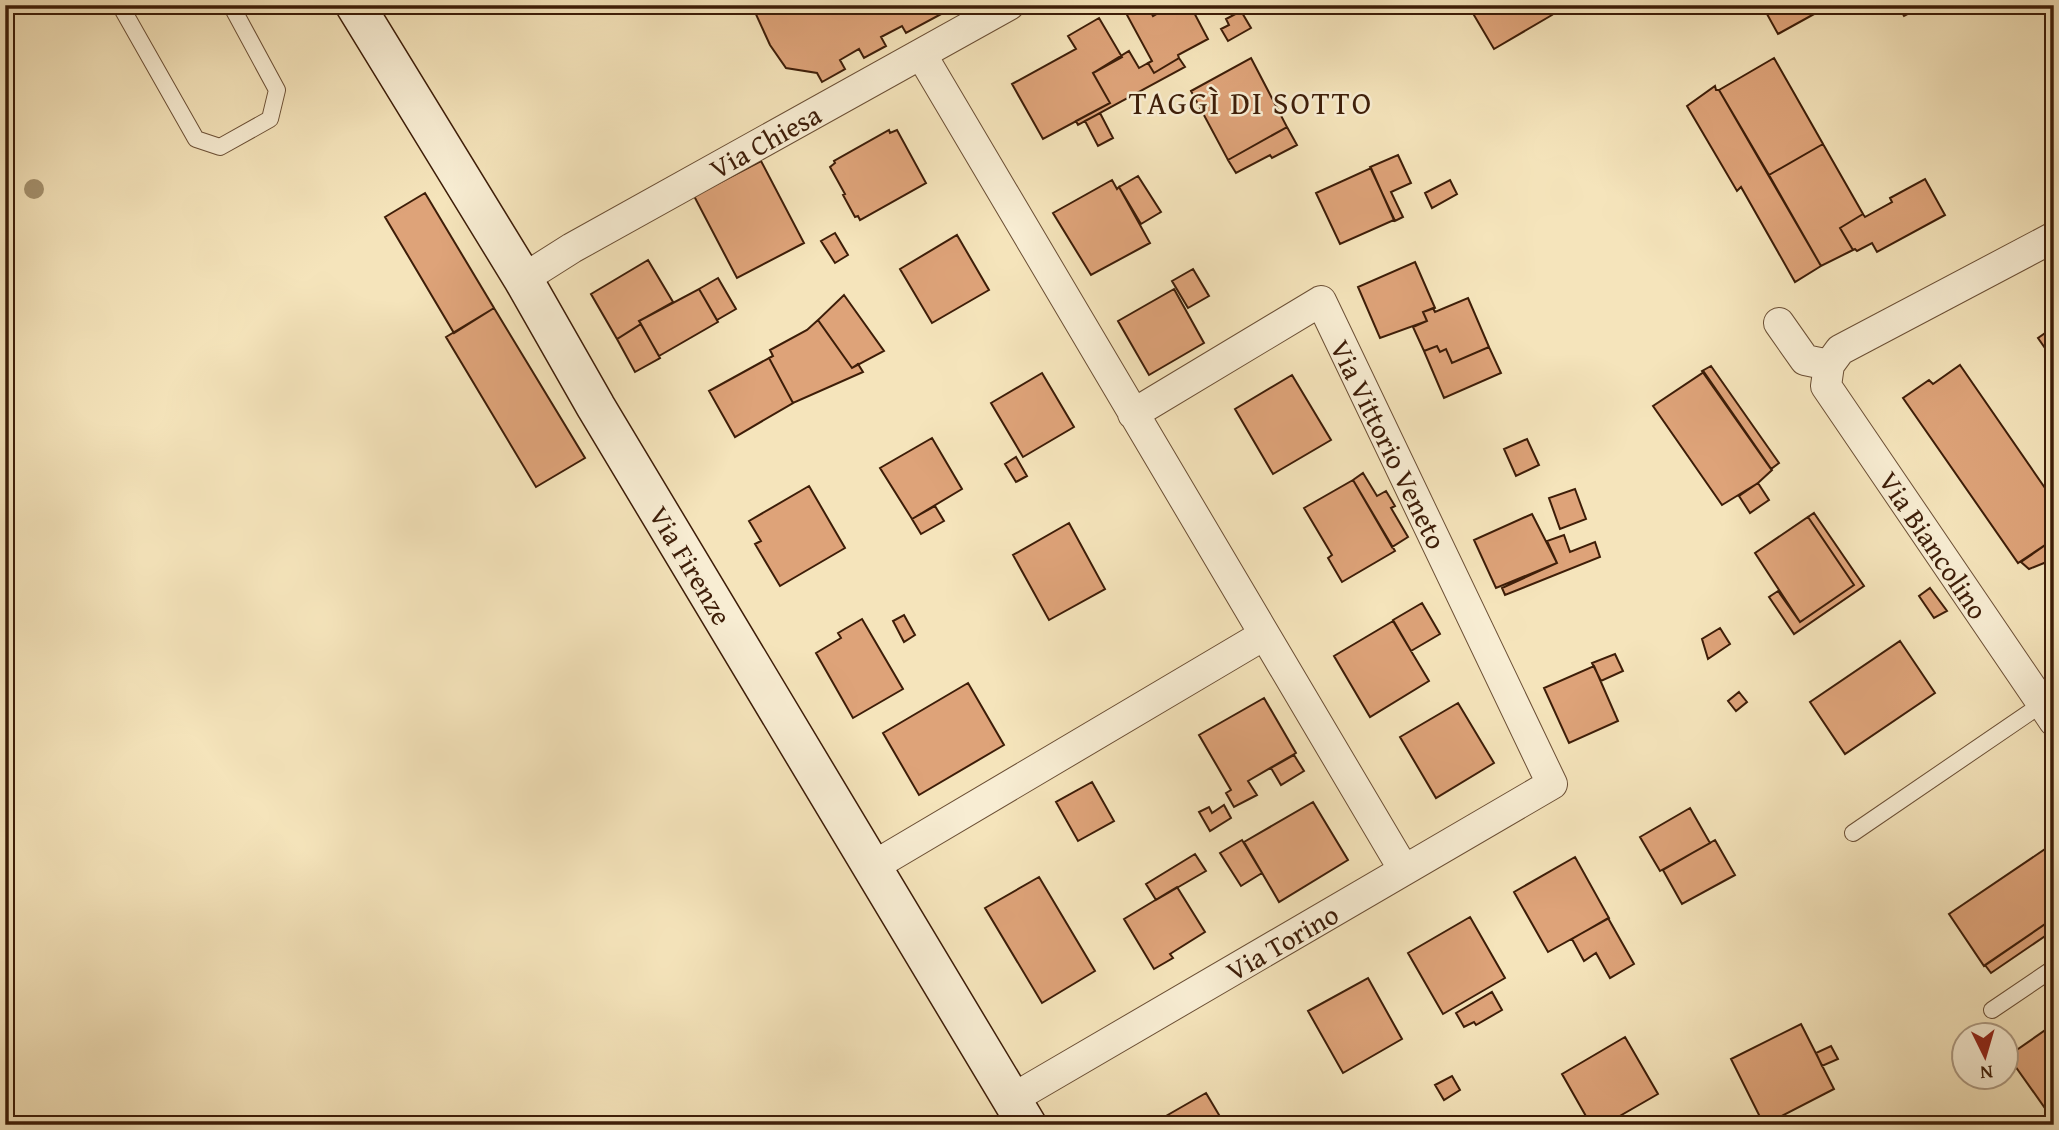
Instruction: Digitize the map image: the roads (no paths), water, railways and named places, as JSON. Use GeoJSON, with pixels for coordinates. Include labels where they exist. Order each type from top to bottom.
{"type":"FeatureCollection","features":[{"type":"Feature","properties":{"kind":"main road","name":"Via Firenze"},"geometry":{"type":"LineString","coordinates":[[355,5],[523,279],[596,407],[1020,1112]]}},
{"type":"Feature","properties":{"kind":"street","name":"Via Chiesa"},"geometry":{"type":"LineString","coordinates":[[523,279],[572,248],[1009,5]]}},
{"type":"Feature","properties":{"kind":"street"},"geometry":{"type":"LineString","coordinates":[[921,54],[1404,870]]}},
{"type":"Feature","properties":{"kind":"street"},"geometry":{"type":"LineString","coordinates":[[1779,323],[1805,360],[1829,365],[1840,350],[2054,236]]}},
{"type":"Feature","properties":{"kind":"street","name":"Via Vittorio Veneto"},"geometry":{"type":"LineString","coordinates":[[1133,414],[1321,301],[1552,784]]}},
{"type":"Feature","properties":{"kind":"street","name":"Via Biancolino"},"geometry":{"type":"LineString","coordinates":[[1829,365],[1826,386],[2048,713]]}},
{"type":"Feature","properties":{"kind":"street"},"geometry":{"type":"LineString","coordinates":[[872,867],[1264,635]]}},
{"type":"Feature","properties":{"kind":"street","name":"Via Torino"},"geometry":{"type":"LineString","coordinates":[[1020,1112],[1404,870],[1552,784]]}},
{"type":"Feature","properties":{"kind":"lane"},"geometry":{"type":"LineString","coordinates":[[120,5],[196,139],[220,147],[270,119],[277,90],[231,5]]}},
{"type":"Feature","properties":{"kind":"lane"},"geometry":{"type":"LineString","coordinates":[[1853,833],[2048,713]]}},
{"type":"Feature","properties":{"kind":"lane"},"geometry":{"type":"LineString","coordinates":[[1992,1010],[2054,968]]}},
{"type":"Feature","properties":{"kind":"district","name":"TAGGÌ DI SOTTO"},"geometry":{"type":"Point","coordinates":[1251,102]}}]}
